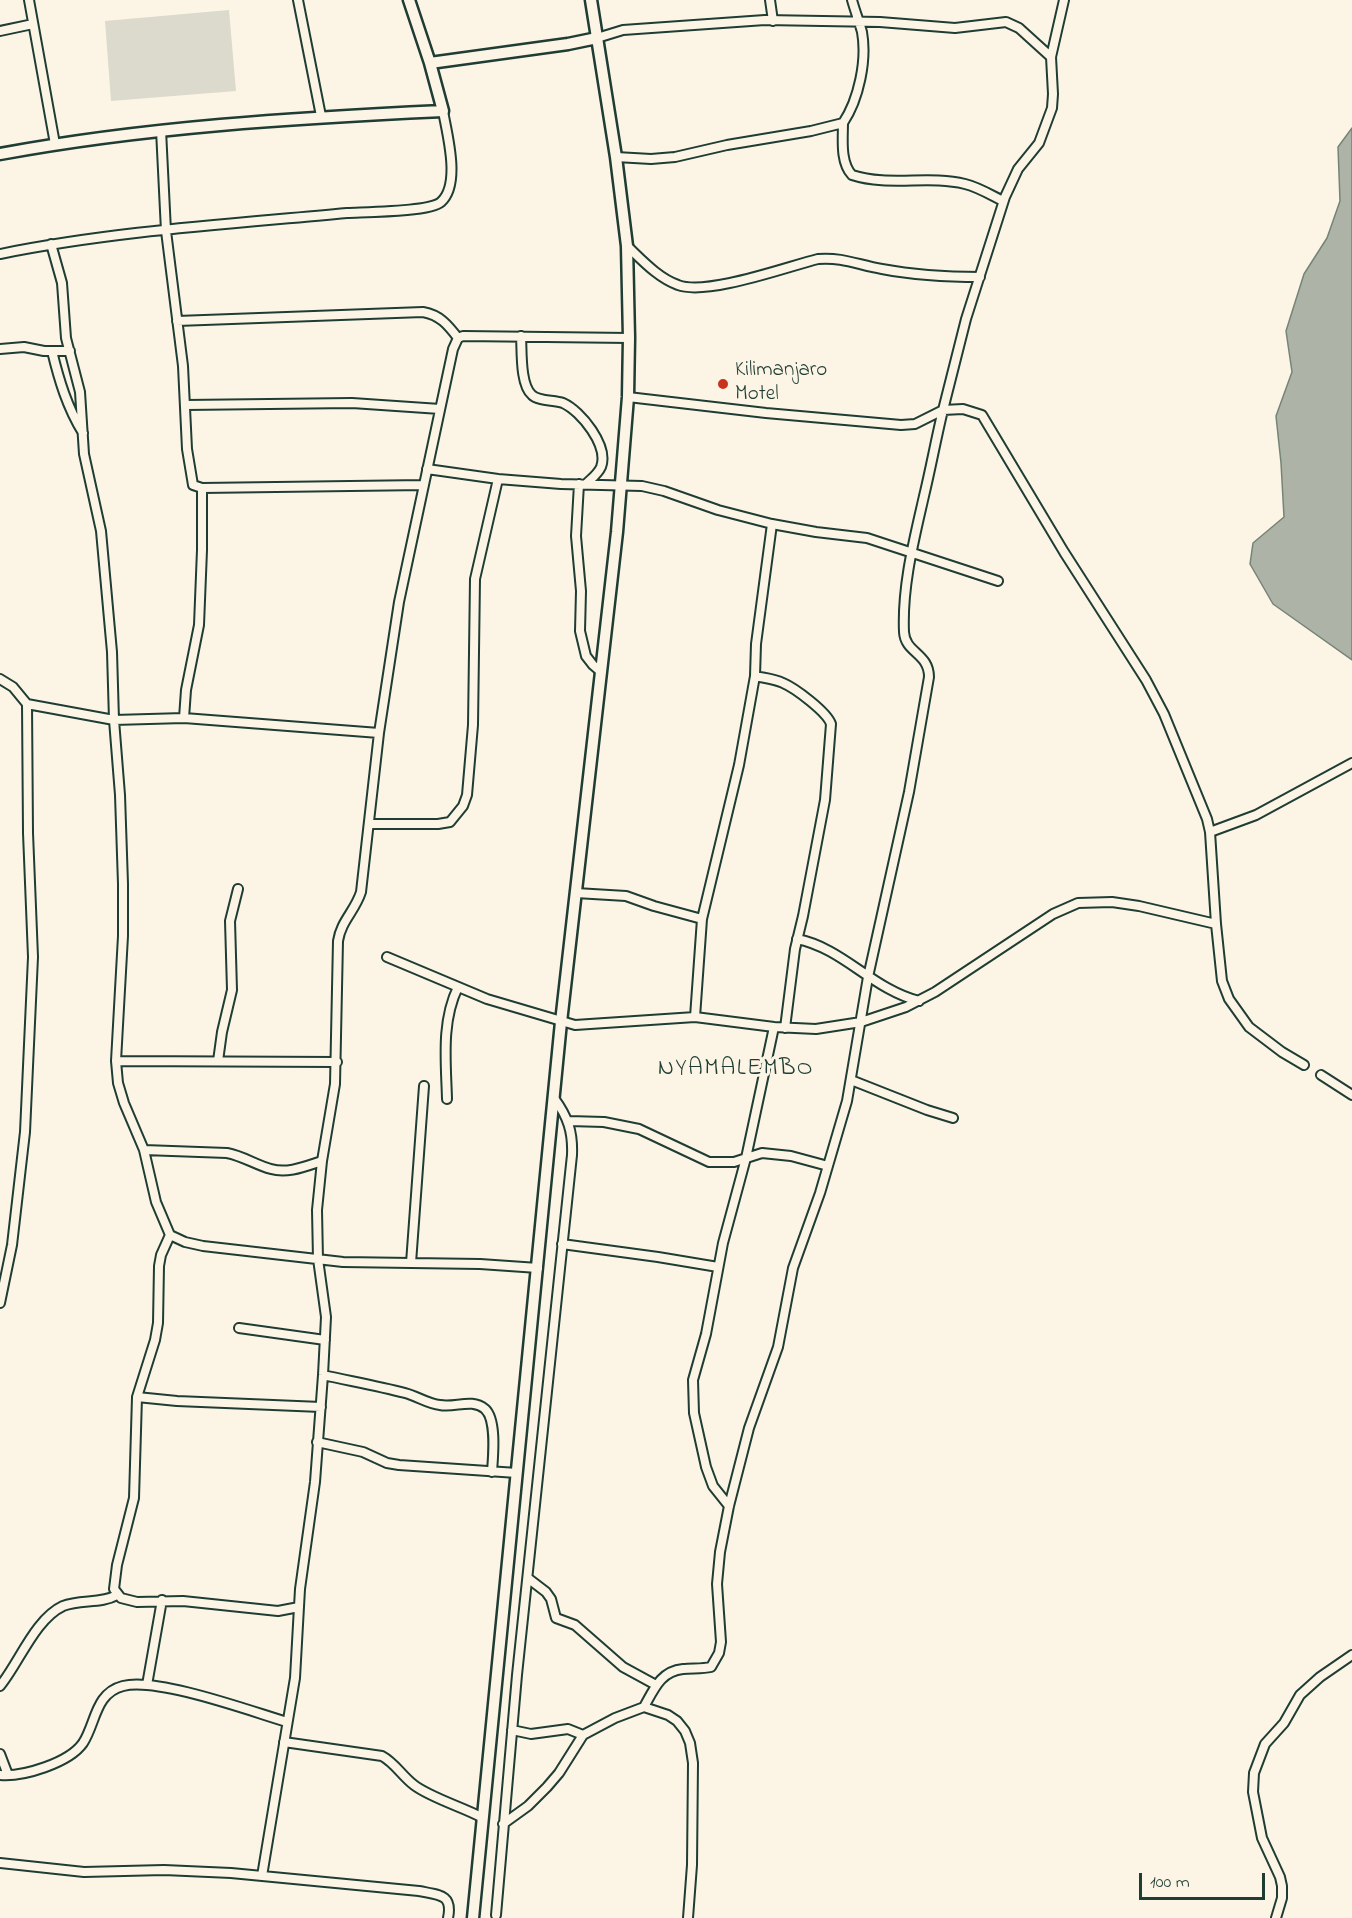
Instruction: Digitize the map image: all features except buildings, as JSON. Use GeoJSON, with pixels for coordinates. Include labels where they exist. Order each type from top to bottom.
{"type":"FeatureCollection","features":[{"type":"Feature","properties":{"kind":"street"},"geometry":{"type":"LineString","coordinates":[[28,0],[55,144]]}},
{"type":"Feature","properties":{"kind":"street"},"geometry":{"type":"LineString","coordinates":[[297,0],[321,116]]}},
{"type":"Feature","properties":{"kind":"street"},"geometry":{"type":"LineString","coordinates":[[0,254],[51,244],[166,231],[434,207],[444,199],[451,178],[450,147],[430,63],[409,0]]}},
{"type":"Feature","properties":{"kind":"street"},"geometry":{"type":"LineString","coordinates":[[473,1918],[561,1023],[622,484],[628,397],[627,246],[616,157],[591,0]]}},
{"type":"Feature","properties":{"kind":"street"},"geometry":{"type":"LineString","coordinates":[[770,0],[772,21]]}},
{"type":"Feature","properties":{"kind":"street"},"geometry":{"type":"LineString","coordinates":[[852,0],[862,33],[862,68],[853,103],[843,123],[844,158],[847,169],[852,175],[889,182],[945,181],[965,184],[1004,201]]}},
{"type":"Feature","properties":{"kind":"street"},"geometry":{"type":"LineString","coordinates":[[644,1707],[656,1685],[668,1673],[684,1669],[711,1668],[715,1663],[721,1642],[717,1584],[720,1552],[729,1506],[749,1428],[778,1347],[793,1268],[828,1166],[851,1080],[868,977],[909,792],[929,678],[926,662],[908,645],[904,634],[911,551],[966,319],[1004,201],[1018,169],[1039,143],[1052,108],[1051,57],[1064,0]]}},
{"type":"Feature","properties":{"kind":"street"},"geometry":{"type":"LineString","coordinates":[[430,63],[568,44],[623,30],[772,21],[907,24],[955,28],[1006,22],[1018,28],[1051,57]]}},
{"type":"Feature","properties":{"kind":"street"},"geometry":{"type":"LineString","coordinates":[[0,31],[33,24]]}},
{"type":"Feature","properties":{"kind":"street"},"geometry":{"type":"LineString","coordinates":[[0,154],[161,130],[321,116],[443,111]]}},
{"type":"Feature","properties":{"kind":"street"},"geometry":{"type":"LineString","coordinates":[[616,157],[651,159],[675,157],[843,123]]}},
{"type":"Feature","properties":{"kind":"street"},"geometry":{"type":"LineString","coordinates":[[161,130],[166,231],[186,405],[190,475],[193,485],[202,488],[424,485]]}},
{"type":"Feature","properties":{"kind":"street"},"geometry":{"type":"LineString","coordinates":[[51,244],[62,284],[64,324],[80,392],[84,454],[100,531],[113,659],[123,884],[123,936],[116,1061],[118,1083],[144,1150],[156,1202],[170,1235],[185,1242],[203,1246],[344,1262],[480,1264],[538,1268]]}},
{"type":"Feature","properties":{"kind":"street"},"geometry":{"type":"LineString","coordinates":[[627,246],[666,280],[681,287],[693,288],[735,281],[818,259],[832,258],[906,272],[945,277],[980,277]]}},
{"type":"Feature","properties":{"kind":"street"},"geometry":{"type":"LineString","coordinates":[[177,321],[423,312],[445,320],[458,338]]}},
{"type":"Feature","properties":{"kind":"street"},"geometry":{"type":"LineString","coordinates":[[458,338],[521,336],[629,338]]}},
{"type":"Feature","properties":{"kind":"street"},"geometry":{"type":"LineString","coordinates":[[521,336],[525,383],[531,394],[572,408],[588,425],[602,453],[602,465],[598,472],[582,484],[576,536],[581,591],[580,631],[586,656],[600,670]]}},
{"type":"Feature","properties":{"kind":"street"},"geometry":{"type":"LineString","coordinates":[[262,1876],[295,1678],[299,1607],[315,1482],[325,1340],[323,1292],[318,1259],[317,1210],[337,1062],[338,941],[345,918],[357,906],[361,892],[380,733],[399,602],[453,349],[458,338]]}},
{"type":"Feature","properties":{"kind":"street"},"geometry":{"type":"LineString","coordinates":[[0,349],[24,347],[44,351],[70,351]]}},
{"type":"Feature","properties":{"kind":"street"},"geometry":{"type":"LineString","coordinates":[[52,351],[64,397],[71,414],[84,434]]}},
{"type":"Feature","properties":{"kind":"street"},"geometry":{"type":"LineString","coordinates":[[628,397],[766,413],[893,424],[915,424],[943,410],[963,409],[982,415],[1064,552],[1146,680],[1164,714],[1202,806],[1210,832],[1222,981],[1229,999],[1238,1014],[1261,1037],[1304,1065]]}},
{"type":"Feature","properties":{"kind":"street"},"geometry":{"type":"LineString","coordinates":[[186,405],[351,402],[440,409]]}},
{"type":"Feature","properties":{"kind":"street"},"geometry":{"type":"LineString","coordinates":[[427,469],[498,478],[582,484],[622,484],[664,491],[718,510],[772,524],[867,538],[998,581]]}},
{"type":"Feature","properties":{"kind":"street"},"geometry":{"type":"LineString","coordinates":[[369,824],[450,822],[463,806],[468,789],[473,717],[475,579],[498,478]]}},
{"type":"Feature","properties":{"kind":"street"},"geometry":{"type":"LineString","coordinates":[[184,718],[190,668],[199,625],[202,488]]}},
{"type":"Feature","properties":{"kind":"street"},"geometry":{"type":"LineString","coordinates":[[695,1017],[702,919],[739,765],[755,676],[756,644],[772,524]]}},
{"type":"Feature","properties":{"kind":"street"},"geometry":{"type":"LineString","coordinates":[[755,676],[780,681],[788,686],[827,716],[831,724],[823,812],[797,939],[784,1028]]}},
{"type":"Feature","properties":{"kind":"street"},"geometry":{"type":"LineString","coordinates":[[0,679],[13,687],[27,704],[27,814],[33,957],[25,1132],[12,1245],[0,1303]]}},
{"type":"Feature","properties":{"kind":"street"},"geometry":{"type":"LineString","coordinates":[[27,704],[114,720],[184,718],[380,733]]}},
{"type":"Feature","properties":{"kind":"street"},"geometry":{"type":"LineString","coordinates":[[1210,832],[1256,815],[1352,763]]}},
{"type":"Feature","properties":{"kind":"street"},"geometry":{"type":"LineString","coordinates":[[218,1061],[232,990],[230,921],[238,889]]}},
{"type":"Feature","properties":{"kind":"street"},"geometry":{"type":"LineString","coordinates":[[576,893],[626,896],[702,919]]}},
{"type":"Feature","properties":{"kind":"street"},"geometry":{"type":"LineString","coordinates":[[387,957],[510,1007],[561,1023],[584,1025],[641,1019],[695,1017],[784,1028],[816,1029],[861,1022],[919,1001],[1053,914],[1078,903],[1130,904],[1216,924]]}},
{"type":"Feature","properties":{"kind":"street"},"geometry":{"type":"LineString","coordinates":[[797,939],[822,946],[894,992],[919,1001]]}},
{"type":"Feature","properties":{"kind":"street"},"geometry":{"type":"LineString","coordinates":[[447,1099],[447,1023],[451,1001],[458,987]]}},
{"type":"Feature","properties":{"kind":"street"},"geometry":{"type":"LineString","coordinates":[[729,1506],[716,1492],[709,1478],[694,1413],[693,1396],[696,1367],[706,1334],[729,1215],[746,1158],[774,1027]]}},
{"type":"Feature","properties":{"kind":"street"},"geometry":{"type":"LineString","coordinates":[[116,1061],[337,1062]]}},
{"type":"Feature","properties":{"kind":"street"},"geometry":{"type":"LineString","coordinates":[[1321,1075],[1352,1095]]}},
{"type":"Feature","properties":{"kind":"street"},"geometry":{"type":"LineString","coordinates":[[851,1080],[953,1118]]}},
{"type":"Feature","properties":{"kind":"street"},"geometry":{"type":"LineString","coordinates":[[411,1263],[424,1086]]}},
{"type":"Feature","properties":{"kind":"street"},"geometry":{"type":"LineString","coordinates":[[1344,1091],[1352,1103]]}},
{"type":"Feature","properties":{"kind":"street"},"geometry":{"type":"LineString","coordinates":[[496,1915],[512,1730],[572,1149],[569,1121],[554,1098]]}},
{"type":"Feature","properties":{"kind":"street"},"geometry":{"type":"LineString","coordinates":[[569,1121],[621,1124],[659,1138],[709,1162],[734,1162],[762,1153],[775,1153],[828,1166]]}},
{"type":"Feature","properties":{"kind":"street"},"geometry":{"type":"LineString","coordinates":[[144,1150],[227,1153],[282,1171],[322,1161]]}},
{"type":"Feature","properties":{"kind":"street"},"geometry":{"type":"LineString","coordinates":[[117,1596],[114,1581],[135,1498],[137,1397],[155,1340],[160,1256],[170,1235]]}},
{"type":"Feature","properties":{"kind":"street"},"geometry":{"type":"LineString","coordinates":[[562,1244],[718,1267]]}},
{"type":"Feature","properties":{"kind":"street"},"geometry":{"type":"LineString","coordinates":[[239,1328],[325,1340]]}},
{"type":"Feature","properties":{"kind":"street"},"geometry":{"type":"LineString","coordinates":[[323,1375],[402,1392],[436,1405],[475,1404],[484,1408],[489,1414],[492,1428],[492,1472]]}},
{"type":"Feature","properties":{"kind":"street"},"geometry":{"type":"LineString","coordinates":[[137,1397],[177,1401],[321,1407]]}},
{"type":"Feature","properties":{"kind":"street"},"geometry":{"type":"LineString","coordinates":[[317,1442],[363,1452],[387,1463],[399,1465],[517,1473]]}},
{"type":"Feature","properties":{"kind":"street"},"geometry":{"type":"LineString","coordinates":[[529,1579],[546,1592],[551,1599],[556,1618],[575,1625],[623,1667],[656,1685]]}},
{"type":"Feature","properties":{"kind":"street"},"geometry":{"type":"LineString","coordinates":[[0,1686],[34,1635],[56,1610],[75,1602],[117,1596],[137,1602],[162,1600],[235,1605],[278,1611],[299,1607]]}},
{"type":"Feature","properties":{"kind":"street"},"geometry":{"type":"LineString","coordinates":[[147,1685],[162,1600]]}},
{"type":"Feature","properties":{"kind":"street"},"geometry":{"type":"LineString","coordinates":[[1276,1918],[1282,1886],[1262,1839],[1253,1792],[1254,1773],[1265,1744],[1284,1723],[1300,1695],[1320,1677],[1352,1655]]}},
{"type":"Feature","properties":{"kind":"street"},"geometry":{"type":"LineString","coordinates":[[0,1754],[4,1775],[34,1770],[62,1760],[75,1752],[86,1738],[102,1700],[109,1693],[124,1686],[147,1685],[182,1691],[287,1722]]}},
{"type":"Feature","properties":{"kind":"street"},"geometry":{"type":"LineString","coordinates":[[503,1824],[528,1806],[547,1787],[559,1773],[583,1735],[615,1718],[644,1707],[668,1715],[677,1721],[690,1743],[693,1762],[688,1918]]}},
{"type":"Feature","properties":{"kind":"street"},"geometry":{"type":"LineString","coordinates":[[512,1730],[531,1734],[568,1729],[583,1735]]}},
{"type":"Feature","properties":{"kind":"street"},"geometry":{"type":"LineString","coordinates":[[284,1742],[382,1756],[414,1785],[483,1818]]}},
{"type":"Feature","properties":{"kind":"street"},"geometry":{"type":"LineString","coordinates":[[0,1863],[84,1872],[164,1870],[368,1885],[438,1894],[449,1903],[448,1918]]}},
{"type":"Feature","properties":{"kind":"shaded area"},"geometry":{"type":"Polygon","coordinates":[[[229,10],[236,91],[111,101],[105,21],[229,10]]]}},
{"type":"Feature","properties":{"kind":"shaded area"},"geometry":{"type":"Polygon","coordinates":[[[1352,128],[1352,660],[1273,604],[1250,564],[1253,543],[1284,517],[1276,416],[1292,372],[1286,331],[1304,274],[1327,238],[1340,201],[1338,147],[1352,128]]]}},
{"type":"Feature","properties":{"kind":"place","name":"Kilimanjaro Motel"},"geometry":{"type":"Point","coordinates":[723,384]}},
{"type":"Feature","properties":{"kind":"district","name":"NYAMALEMBO"},"geometry":{"type":"Point","coordinates":[736,1070]}}]}
